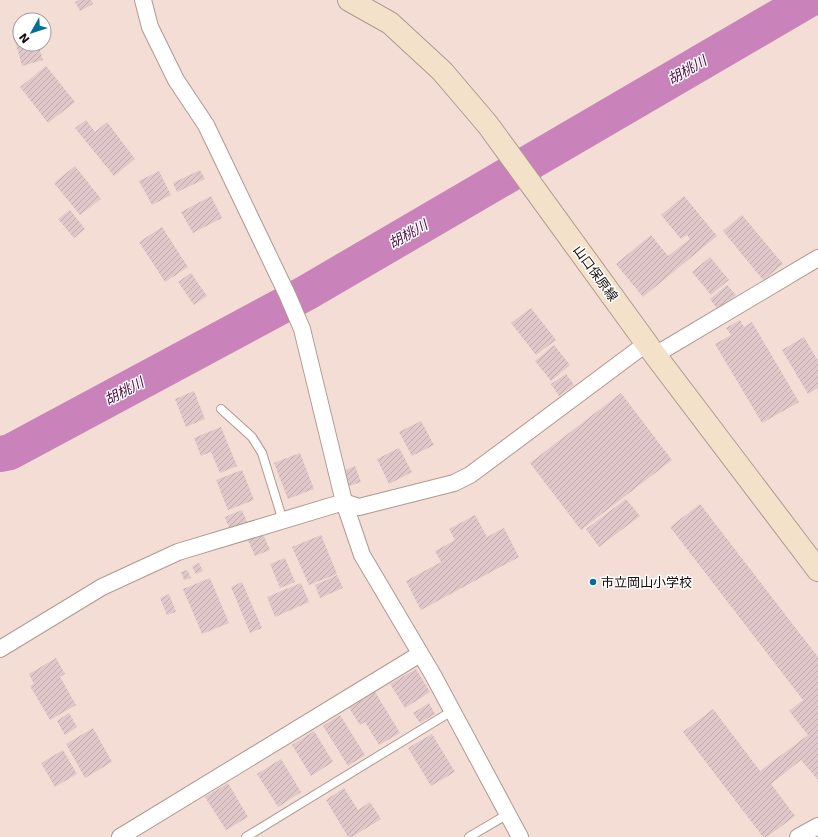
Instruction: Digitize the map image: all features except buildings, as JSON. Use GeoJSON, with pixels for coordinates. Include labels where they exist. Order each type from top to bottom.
{"type":"FeatureCollection","features":[{"type":"Feature","properties":{"kind":"main road","name":"山口保原線"},"geometry":{"type":"LineString","coordinates":[[349,0],[390,23],[442,71],[488,125],[651,349],[818,570]]}},
{"type":"Feature","properties":{"kind":"street"},"geometry":{"type":"LineString","coordinates":[[143,0],[150,27],[176,80],[206,125],[287,294],[302,329],[344,502],[362,555],[452,711],[520,837]]}},
{"type":"Feature","properties":{"kind":"street"},"geometry":{"type":"LineString","coordinates":[[0,649],[102,587],[178,552],[344,502],[359,507],[454,483],[470,475],[651,349],[818,258]]}},
{"type":"Feature","properties":{"kind":"street"},"geometry":{"type":"LineString","coordinates":[[120,837],[420,654]]}},
{"type":"Feature","properties":{"kind":"lane"},"geometry":{"type":"LineString","coordinates":[[221,409],[252,437],[262,453],[283,521]]}},
{"type":"Feature","properties":{"kind":"lane"},"geometry":{"type":"LineString","coordinates":[[246,837],[452,711]]}},
{"type":"Feature","properties":{"kind":"lane"},"geometry":{"type":"LineString","coordinates":[[469,837],[508,814]]}},
{"type":"Feature","properties":{"kind":"waterway","name":"胡桃川"},"geometry":{"type":"LineString","coordinates":[[0,454],[10,452],[306,293],[808,0]]}},
{"type":"Feature","properties":{"kind":"place","name":"市立岡山小学校"},"geometry":{"type":"Point","coordinates":[593,582]}}]}
